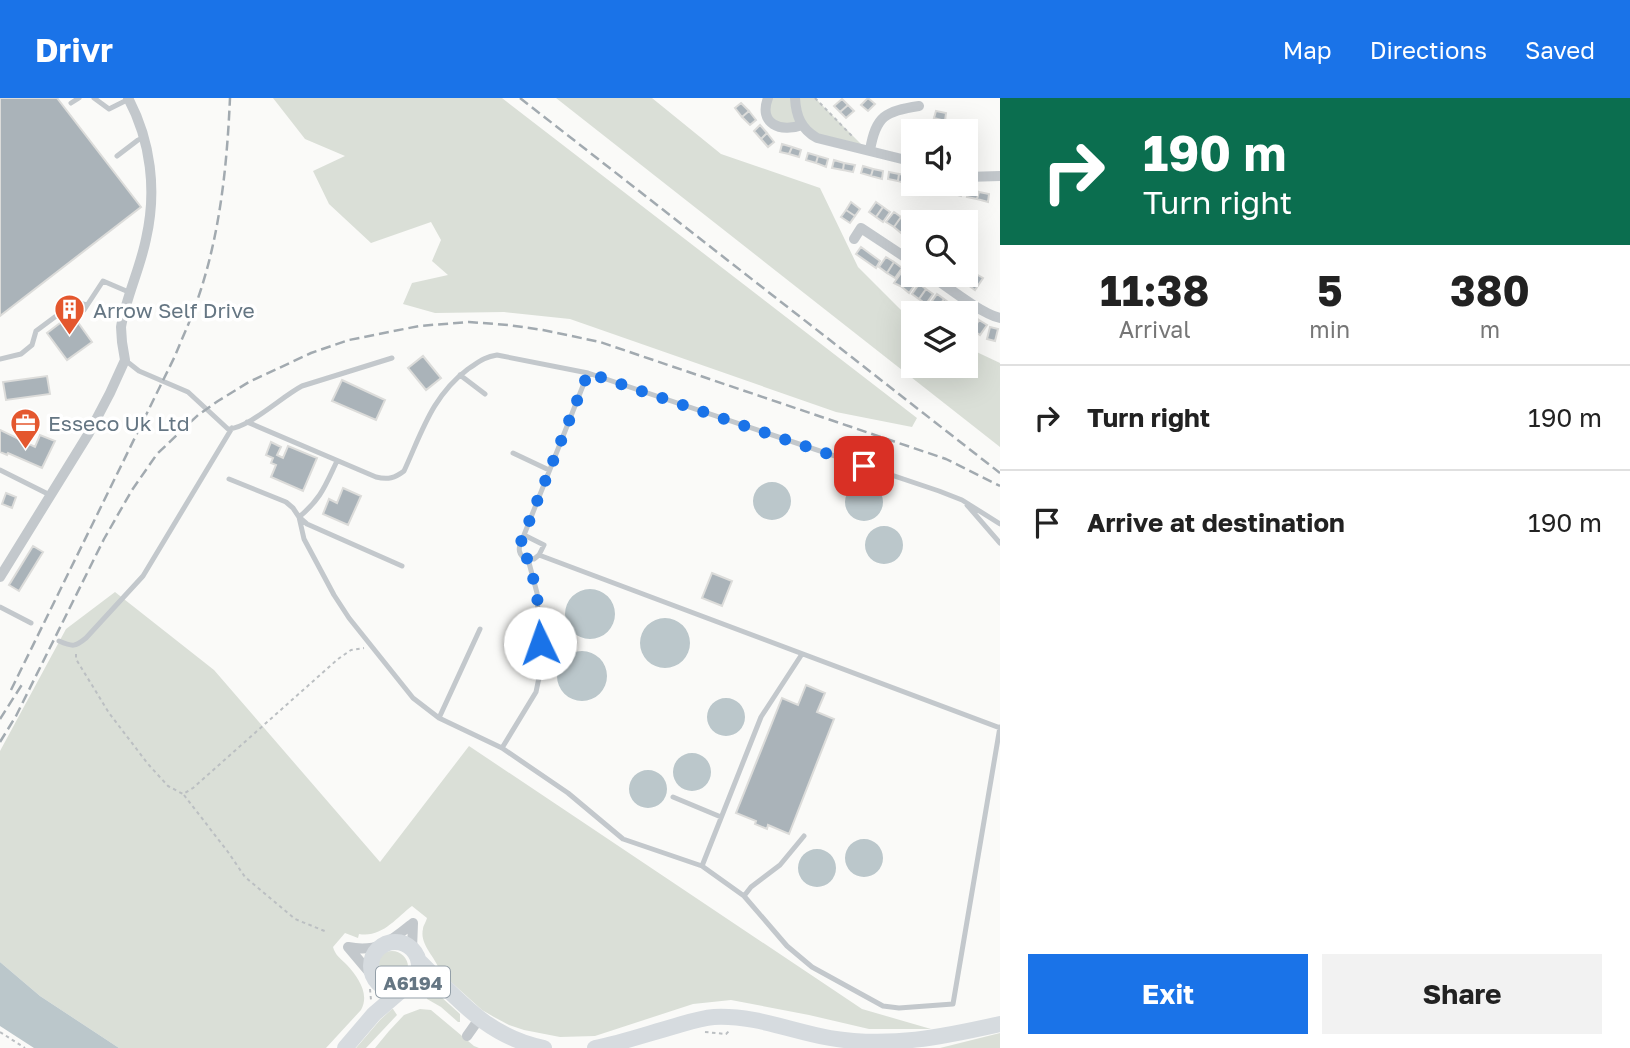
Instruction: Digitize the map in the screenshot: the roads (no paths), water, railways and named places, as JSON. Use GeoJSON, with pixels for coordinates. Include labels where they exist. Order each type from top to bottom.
{"type":"FeatureCollection","features":[{"type":"Feature","properties":{"kind":"main road","name":"A6194"},"geometry":{"type":"LineString","coordinates":[[374,1014],[378,1003],[371,964],[377,950],[390,943],[405,944],[415,954],[436,987],[497,1031],[518,1041],[544,1048]]}},
{"type":"Feature","properties":{"kind":"main road","name":"A6194"},"geometry":{"type":"LineString","coordinates":[[345,1048],[374,1014],[412,987],[419,971],[415,954]]}},
{"type":"Feature","properties":{"kind":"main road","name":"A6194"},"geometry":{"type":"LineString","coordinates":[[374,988],[395,990],[436,987]]}},
{"type":"Feature","properties":{"kind":"main road"},"geometry":{"type":"LineString","coordinates":[[595,1048],[713,1017],[744,1018],[831,1038],[896,1043],[1000,1024]]}},
{"type":"Feature","properties":{"kind":"street"},"geometry":{"type":"LineString","coordinates":[[768,98],[765,102],[765,113],[771,122],[786,129],[802,125]]}},
{"type":"Feature","properties":{"kind":"street"},"geometry":{"type":"LineString","coordinates":[[795,98],[802,125],[817,138],[901,159]]}},
{"type":"Feature","properties":{"kind":"street"},"geometry":{"type":"LineString","coordinates":[[0,577],[89,433],[125,360],[121,327],[147,237],[151,200],[149,157],[145,138],[129,99]]}},
{"type":"Feature","properties":{"kind":"street"},"geometry":{"type":"LineString","coordinates":[[868,150],[876,125],[883,117],[903,108],[919,106]]}},
{"type":"Feature","properties":{"kind":"street"},"geometry":{"type":"LineString","coordinates":[[978,177],[1000,176]]}},
{"type":"Feature","properties":{"kind":"street"},"geometry":{"type":"LineString","coordinates":[[854,239],[861,228],[901,254]]}},
{"type":"Feature","properties":{"kind":"street"},"geometry":{"type":"LineString","coordinates":[[948,287],[1000,318]]}},
{"type":"Feature","properties":{"kind":"street"},"geometry":{"type":"LineString","coordinates":[[374,988],[345,944],[361,949],[383,946],[416,919],[415,954]]}},
{"type":"Feature","properties":{"kind":"street"},"geometry":{"type":"LineString","coordinates":[[467,1036],[479,1019]]}},
{"type":"Feature","properties":{"kind":"lane"},"geometry":{"type":"LineString","coordinates":[[71,103],[79,98]]}},
{"type":"Feature","properties":{"kind":"lane"},"geometry":{"type":"LineString","coordinates":[[94,98],[109,109],[129,99]]}},
{"type":"Feature","properties":{"kind":"lane"},"geometry":{"type":"LineString","coordinates":[[117,156],[138,140],[145,138]]}},
{"type":"Feature","properties":{"kind":"lane"},"geometry":{"type":"LineString","coordinates":[[0,359],[21,354],[32,345],[36,331],[75,302],[85,308],[103,281],[131,293]]}},
{"type":"Feature","properties":{"kind":"lane"},"geometry":{"type":"LineString","coordinates":[[125,311],[136,314],[139,318]]}},
{"type":"Feature","properties":{"kind":"lane"},"geometry":{"type":"LineString","coordinates":[[247,422],[386,480],[404,471],[444,390],[486,357],[497,355],[588,373],[962,499],[1000,524]]}},
{"type":"Feature","properties":{"kind":"lane"},"geometry":{"type":"LineString","coordinates":[[125,360],[139,371],[188,392],[228,429],[247,422],[302,386],[392,358]]}},
{"type":"Feature","properties":{"kind":"lane"},"geometry":{"type":"LineString","coordinates":[[524,535],[544,545],[534,559],[524,558],[519,547],[588,373]]}},
{"type":"Feature","properties":{"kind":"lane"},"geometry":{"type":"LineString","coordinates":[[460,375],[485,394]]}},
{"type":"Feature","properties":{"kind":"lane"},"geometry":{"type":"LineString","coordinates":[[70,421],[89,433]]}},
{"type":"Feature","properties":{"kind":"lane"},"geometry":{"type":"LineString","coordinates":[[59,641],[76,646],[143,576],[232,428]]}},
{"type":"Feature","properties":{"kind":"lane"},"geometry":{"type":"LineString","coordinates":[[513,453],[549,470]]}},
{"type":"Feature","properties":{"kind":"lane"},"geometry":{"type":"LineString","coordinates":[[299,517],[319,498],[337,461]]}},
{"type":"Feature","properties":{"kind":"lane"},"geometry":{"type":"LineString","coordinates":[[0,470],[50,495]]}},
{"type":"Feature","properties":{"kind":"lane"},"geometry":{"type":"LineString","coordinates":[[229,479],[286,502],[307,524],[402,566]]}},
{"type":"Feature","properties":{"kind":"lane"},"geometry":{"type":"LineString","coordinates":[[962,499],[1000,542]]}},
{"type":"Feature","properties":{"kind":"lane"},"geometry":{"type":"LineString","coordinates":[[299,517],[304,538],[349,618],[413,698],[439,718],[502,748],[568,793],[623,839],[702,866],[744,896],[799,957],[812,967],[883,1006],[899,1008],[953,1004],[1000,727],[539,555]]}},
{"type":"Feature","properties":{"kind":"lane"},"geometry":{"type":"LineString","coordinates":[[502,748],[537,692],[541,668],[537,593],[528,559]]}},
{"type":"Feature","properties":{"kind":"lane"},"geometry":{"type":"LineString","coordinates":[[0,607],[31,623]]}},
{"type":"Feature","properties":{"kind":"lane"},"geometry":{"type":"LineString","coordinates":[[439,718],[480,629]]}},
{"type":"Feature","properties":{"kind":"lane"},"geometry":{"type":"LineString","coordinates":[[702,866],[761,717],[802,654]]}},
{"type":"Feature","properties":{"kind":"lane"},"geometry":{"type":"LineString","coordinates":[[673,797],[721,817]]}},
{"type":"Feature","properties":{"kind":"lane"},"geometry":{"type":"LineString","coordinates":[[744,896],[751,887],[780,865],[804,836]]}},
{"type":"Feature","properties":{"kind":"railway"},"geometry":{"type":"LineString","coordinates":[[11,690],[175,356],[195,308],[217,226],[227,149],[230,98]]}},
{"type":"Feature","properties":{"kind":"railway"},"geometry":{"type":"LineString","coordinates":[[520,98],[1000,473]]}},
{"type":"Feature","properties":{"kind":"railway"},"geometry":{"type":"LineString","coordinates":[[0,742],[16,716],[104,539],[132,490],[157,454],[198,415],[249,382],[311,353],[349,340],[419,326],[469,322],[543,330],[600,342],[946,459],[1000,486]]}},
{"type":"Feature","properties":{"kind":"railway"},"geometry":{"type":"LineString","coordinates":[[0,719],[23,683]]}},
{"type":"Feature","properties":{"kind":"place","name":"Arrow Self Drive"},"geometry":{"type":"Point","coordinates":[70,337]}},
{"type":"Feature","properties":{"kind":"place","name":"Esseco Uk Ltd"},"geometry":{"type":"Point","coordinates":[25,450]}}]}
